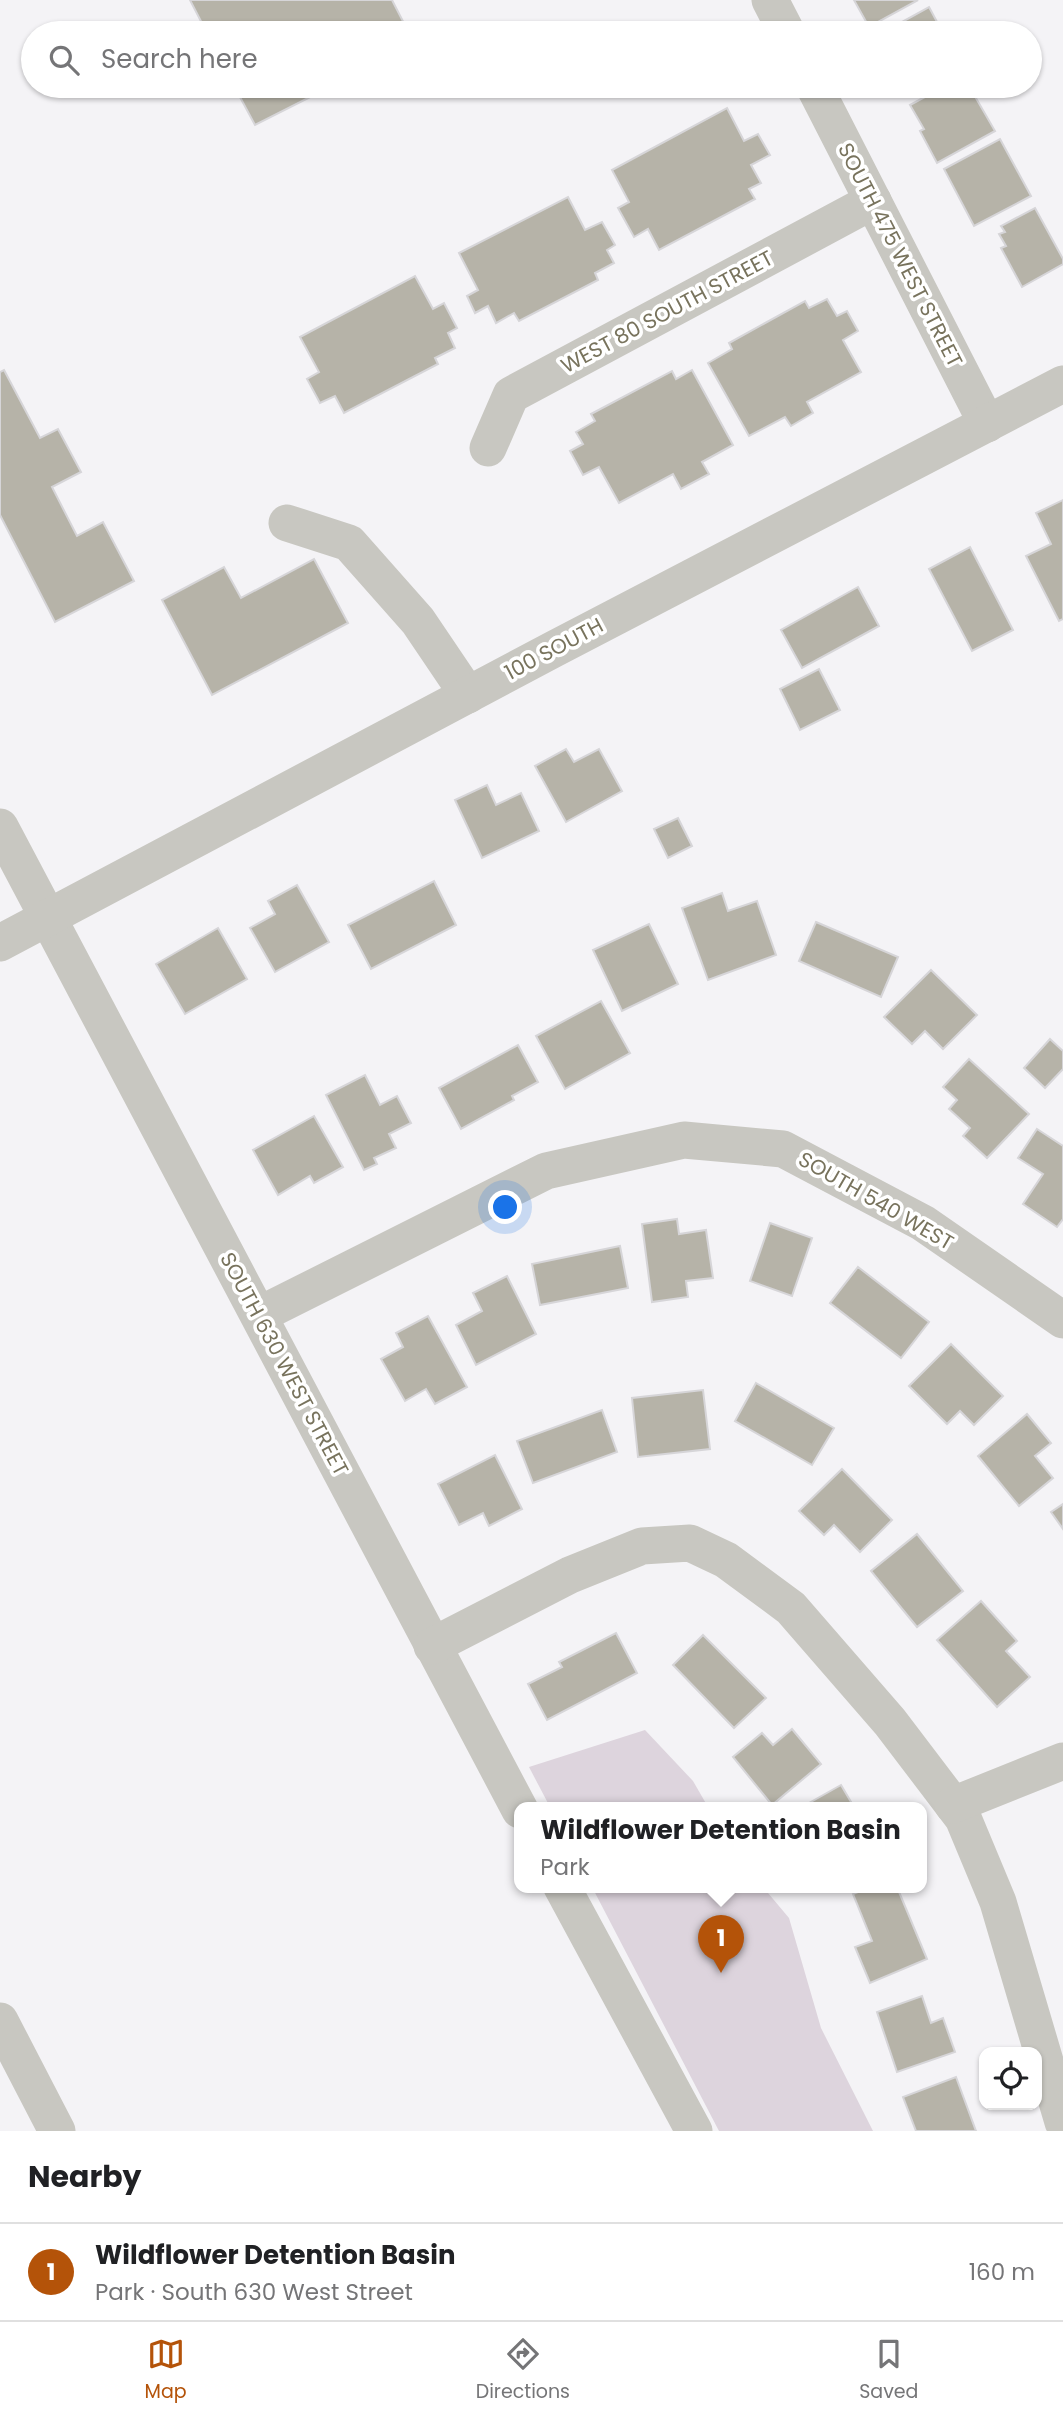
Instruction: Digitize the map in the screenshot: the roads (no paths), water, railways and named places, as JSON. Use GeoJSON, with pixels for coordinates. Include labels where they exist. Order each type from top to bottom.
{"type":"FeatureCollection","features":[{"type":"Feature","properties":{"kind":"street"},"geometry":{"type":"LineString","coordinates":[[770,0],[781,21]]}},
{"type":"Feature","properties":{"kind":"street","name":"SOUTH 475 WEST STREET"},"geometry":{"type":"LineString","coordinates":[[820,98],[987,424]]}},
{"type":"Feature","properties":{"kind":"street","name":"WEST 80 SOUTH STREET"},"geometry":{"type":"LineString","coordinates":[[488,448],[511,396],[873,201]]}},
{"type":"Feature","properties":{"kind":"street","name":"100 SOUTH"},"geometry":{"type":"LineString","coordinates":[[0,943],[1063,384]]}},
{"type":"Feature","properties":{"kind":"street"},"geometry":{"type":"LineString","coordinates":[[287,523],[349,543],[418,621],[468,695]]}},
{"type":"Feature","properties":{"kind":"street","name":"SOUTH 630 WEST STREET"},"geometry":{"type":"LineString","coordinates":[[0,827],[516,1802]]}},
{"type":"Feature","properties":{"kind":"street","name":"SOUTH 540 WEST"},"geometry":{"type":"LineString","coordinates":[[259,1315],[546,1171],[684,1140],[783,1149],[923,1223],[1063,1320]]}},
{"type":"Feature","properties":{"kind":"street"},"geometry":{"type":"LineString","coordinates":[[432,1646],[570,1575],[642,1546],[690,1543],[726,1560],[791,1608],[890,1722],[963,1818],[998,1902],[1063,2122]]}},
{"type":"Feature","properties":{"kind":"street"},"geometry":{"type":"LineString","coordinates":[[953,1805],[1063,1761]]}},
{"type":"Feature","properties":{"kind":"street"},"geometry":{"type":"LineString","coordinates":[[565,1893],[694,2131]]}},
{"type":"Feature","properties":{"kind":"street"},"geometry":{"type":"LineString","coordinates":[[0,2021],[57,2131]]}},
{"type":"Feature","properties":{"kind":"place","name":"Wildflower Detention Basin"},"geometry":{"type":"Point","coordinates":[721,1973]}}]}
